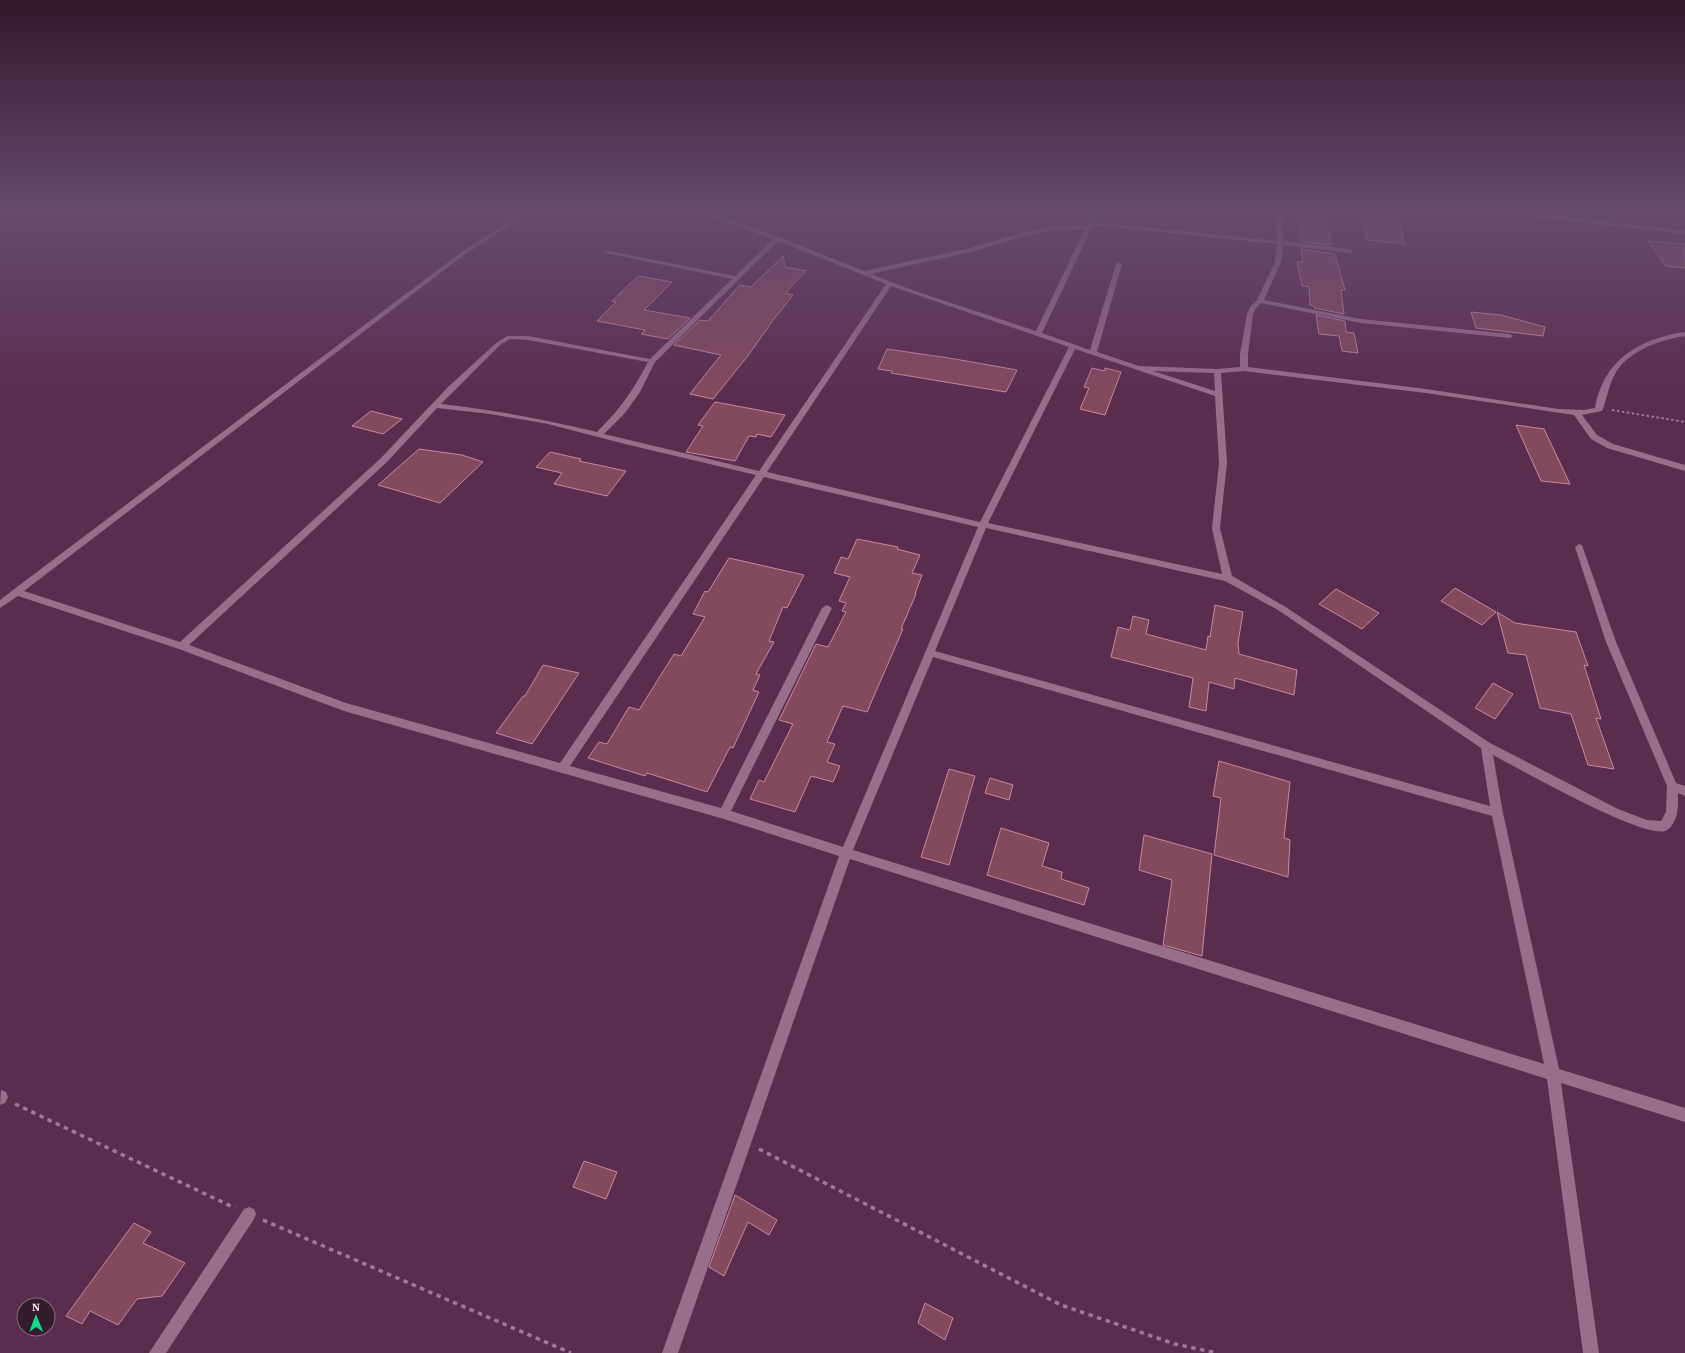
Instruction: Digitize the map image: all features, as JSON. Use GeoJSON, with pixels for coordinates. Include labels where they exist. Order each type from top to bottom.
{"type":"FeatureCollection","features":[{"type":"Feature","properties":{"kind":"street"},"geometry":{"type":"LineString","coordinates":[[0,605],[435,274]]}},
{"type":"Feature","properties":{"kind":"street"},"geometry":{"type":"LineString","coordinates":[[717,274],[736,278]]}},
{"type":"Feature","properties":{"kind":"street"},"geometry":{"type":"LineString","coordinates":[[599,435],[622,411],[637,390],[652,361],[740,274]]}},
{"type":"Feature","properties":{"kind":"street"},"geometry":{"type":"LineString","coordinates":[[867,274],[1038,335],[1218,395]]}},
{"type":"Feature","properties":{"kind":"street"},"geometry":{"type":"LineString","coordinates":[[1038,335],[1067,274]]}},
{"type":"Feature","properties":{"kind":"street"},"geometry":{"type":"LineString","coordinates":[[1093,353],[1117,274]]}},
{"type":"Feature","properties":{"kind":"street"},"geometry":{"type":"LineString","coordinates":[[1244,369],[1244,354],[1250,314],[1253,307],[1260,300],[1272,274]]}},
{"type":"Feature","properties":{"kind":"street"},"geometry":{"type":"LineString","coordinates":[[563,768],[890,283]]}},
{"type":"Feature","properties":{"kind":"street"},"geometry":{"type":"LineString","coordinates":[[1260,300],[1361,321],[1510,336]]}},
{"type":"Feature","properties":{"kind":"street"},"geometry":{"type":"LineString","coordinates":[[1140,368],[1217,371],[1244,369],[1426,391],[1577,413],[1592,412],[1599,409],[1600,400],[1613,371],[1626,356],[1673,334],[1685,334]]}},
{"type":"Feature","properties":{"kind":"street"},"geometry":{"type":"LineString","coordinates":[[182,646],[384,460],[451,389],[498,344],[509,337],[528,338],[652,361]]}},
{"type":"Feature","properties":{"kind":"street"},"geometry":{"type":"LineString","coordinates":[[670,1353],[846,853],[983,525],[1072,346]]}},
{"type":"Feature","properties":{"kind":"street"},"geometry":{"type":"LineString","coordinates":[[1217,371],[1223,464],[1216,528],[1228,578]]}},
{"type":"Feature","properties":{"kind":"street"},"geometry":{"type":"LineString","coordinates":[[436,406],[490,412],[534,420],[983,525],[1228,578],[1281,608],[1486,746],[1614,812],[1647,825],[1664,826],[1672,813],[1672,786],[1611,642],[1579,547]]}},
{"type":"Feature","properties":{"kind":"street"},"geometry":{"type":"LineString","coordinates":[[1577,413],[1594,437],[1610,446],[1685,468]]}},
{"type":"Feature","properties":{"kind":"street"},"geometry":{"type":"LineString","coordinates":[[16,592],[182,646],[344,706],[724,814],[1685,1115]]}},
{"type":"Feature","properties":{"kind":"street"},"geometry":{"type":"LineString","coordinates":[[724,814],[827,608]]}},
{"type":"Feature","properties":{"kind":"street"},"geometry":{"type":"LineString","coordinates":[[931,652],[1497,813]]}},
{"type":"Feature","properties":{"kind":"street"},"geometry":{"type":"LineString","coordinates":[[1486,746],[1497,813],[1553,1073],[1591,1353]]}},
{"type":"Feature","properties":{"kind":"street"},"geometry":{"type":"LineString","coordinates":[[1672,786],[1685,791]]}},
{"type":"Feature","properties":{"kind":"street"},"geometry":{"type":"LineString","coordinates":[[157,1353],[249,1214]]}},
{"type":"Feature","properties":{"kind":"path"},"geometry":{"type":"LineString","coordinates":[[1599,409],[1685,422]]}},
{"type":"Feature","properties":{"kind":"path"},"geometry":{"type":"LineString","coordinates":[[0,1098],[249,1214],[571,1353]]}},
{"type":"Feature","properties":{"kind":"path"},"geometry":{"type":"LineString","coordinates":[[745,1141],[1061,1306],[1175,1344],[1217,1353]]}},
{"type":"Feature","properties":{"kind":"building"},"geometry":{"type":"Polygon","coordinates":[[[764,274],[803,274],[785,293],[793,295],[747,357],[713,399],[690,394],[721,355],[674,345],[700,320],[708,321],[740,285],[751,287],[764,274]]]}},
{"type":"Feature","properties":{"kind":"building"},"geometry":{"type":"Polygon","coordinates":[[[1300,274],[1341,274],[1345,290],[1341,290],[1344,314],[1314,308],[1314,306],[1310,305],[1309,287],[1302,286],[1300,274]]]}},
{"type":"Feature","properties":{"kind":"building"},"geometry":{"type":"Polygon","coordinates":[[[638,276],[672,282],[644,310],[690,318],[668,339],[641,334],[645,330],[597,321],[616,302],[612,301],[638,276]]]}},
{"type":"Feature","properties":{"kind":"building"},"geometry":{"type":"Polygon","coordinates":[[[1471,312],[1501,315],[1545,327],[1543,336],[1476,328],[1471,312]]]}},
{"type":"Feature","properties":{"kind":"building"},"geometry":{"type":"Polygon","coordinates":[[[1316,315],[1345,321],[1346,332],[1354,333],[1358,353],[1342,351],[1339,336],[1319,334],[1316,315]]]}},
{"type":"Feature","properties":{"kind":"building"},"geometry":{"type":"Polygon","coordinates":[[[887,349],[1017,370],[1006,392],[891,373],[892,371],[878,369],[887,349]]]}},
{"type":"Feature","properties":{"kind":"building"},"geometry":{"type":"Polygon","coordinates":[[[1092,368],[1105,371],[1105,368],[1121,372],[1105,415],[1080,409],[1089,388],[1084,387],[1092,368]]]}},
{"type":"Feature","properties":{"kind":"building"},"geometry":{"type":"Polygon","coordinates":[[[715,402],[785,415],[771,437],[757,434],[756,437],[749,436],[735,461],[686,452],[703,426],[698,425],[715,402]]]}},
{"type":"Feature","properties":{"kind":"building"},"geometry":{"type":"Polygon","coordinates":[[[371,411],[402,419],[383,434],[352,426],[371,411]]]}},
{"type":"Feature","properties":{"kind":"building"},"geometry":{"type":"Polygon","coordinates":[[[1516,425],[1544,429],[1570,484],[1541,481],[1516,425]]]}},
{"type":"Feature","properties":{"kind":"building"},"geometry":{"type":"Polygon","coordinates":[[[419,449],[462,455],[483,462],[440,503],[378,485],[419,449]]]}},
{"type":"Feature","properties":{"kind":"building"},"geometry":{"type":"Polygon","coordinates":[[[550,452],[581,459],[579,461],[626,471],[607,496],[554,484],[562,473],[536,467],[550,452]]]}},
{"type":"Feature","properties":{"kind":"building"},"geometry":{"type":"Polygon","coordinates":[[[857,539],[898,547],[897,549],[920,555],[912,573],[922,575],[916,594],[901,629],[903,629],[867,712],[843,706],[827,742],[835,744],[827,762],[840,766],[833,782],[811,776],[795,812],[750,799],[759,780],[764,782],[793,724],[779,720],[816,644],[828,647],[846,612],[842,611],[846,603],[839,601],[850,577],[834,573],[841,557],[848,559],[857,539]]]}},
{"type":"Feature","properties":{"kind":"building"},"geometry":{"type":"Polygon","coordinates":[[[729,558],[804,575],[787,608],[783,607],[769,641],[774,642],[756,674],[760,675],[753,690],[759,692],[733,748],[730,747],[707,792],[647,773],[645,776],[588,758],[599,742],[607,744],[629,707],[639,710],[674,654],[681,656],[705,617],[693,614],[705,591],[708,592],[729,558]]]}},
{"type":"Feature","properties":{"kind":"building"},"geometry":{"type":"Polygon","coordinates":[[[1455,588],[1496,612],[1482,625],[1441,601],[1455,588]]]}},
{"type":"Feature","properties":{"kind":"building"},"geometry":{"type":"Polygon","coordinates":[[[1336,589],[1379,613],[1362,629],[1319,604],[1336,589]]]}},
{"type":"Feature","properties":{"kind":"building"},"geometry":{"type":"Polygon","coordinates":[[[1215,605],[1243,612],[1238,643],[1239,654],[1297,670],[1294,695],[1235,678],[1234,689],[1209,682],[1206,711],[1189,707],[1193,678],[1111,657],[1118,627],[1130,630],[1133,616],[1149,620],[1146,634],[1206,650],[1208,636],[1210,637],[1215,605]]]}},
{"type":"Feature","properties":{"kind":"building"},"geometry":{"type":"Polygon","coordinates":[[[1497,612],[1515,623],[1576,632],[1588,666],[1584,665],[1601,719],[1596,718],[1614,769],[1588,765],[1571,714],[1540,708],[1526,655],[1508,653],[1497,612]]]}},
{"type":"Feature","properties":{"kind":"building"},"geometry":{"type":"Polygon","coordinates":[[[543,665],[579,673],[532,744],[496,733],[523,696],[525,696],[543,665]]]}},
{"type":"Feature","properties":{"kind":"building"},"geometry":{"type":"Polygon","coordinates":[[[1493,683],[1513,694],[1495,719],[1475,708],[1493,683]]]}},
{"type":"Feature","properties":{"kind":"building"},"geometry":{"type":"Polygon","coordinates":[[[1219,761],[1290,782],[1284,838],[1290,840],[1288,877],[1214,855],[1221,798],[1213,796],[1219,761]]]}},
{"type":"Feature","properties":{"kind":"building"},"geometry":{"type":"Polygon","coordinates":[[[949,769],[975,776],[949,865],[921,857],[949,769]]]}},
{"type":"Feature","properties":{"kind":"building"},"geometry":{"type":"Polygon","coordinates":[[[990,778],[1013,785],[1009,800],[985,793],[990,778]]]}},
{"type":"Feature","properties":{"kind":"building"},"geometry":{"type":"Polygon","coordinates":[[[1001,828],[1049,843],[1042,866],[1062,872],[1061,879],[1089,888],[1084,905],[987,875],[1001,828]]]}},
{"type":"Feature","properties":{"kind":"building"},"geometry":{"type":"Polygon","coordinates":[[[1144,835],[1212,854],[1202,956],[1163,945],[1172,880],[1139,870],[1144,835]]]}},
{"type":"Feature","properties":{"kind":"building"},"geometry":{"type":"Polygon","coordinates":[[[584,1161],[617,1172],[606,1199],[573,1187],[584,1161]]]}},
{"type":"Feature","properties":{"kind":"building"},"geometry":{"type":"Polygon","coordinates":[[[735,1195],[777,1220],[769,1235],[748,1222],[724,1276],[709,1267],[735,1195]]]}},
{"type":"Feature","properties":{"kind":"building"},"geometry":{"type":"Polygon","coordinates":[[[134,1223],[151,1232],[143,1243],[185,1263],[162,1296],[137,1299],[118,1325],[90,1311],[82,1324],[66,1316],[134,1223]]]}},
{"type":"Feature","properties":{"kind":"building"},"geometry":{"type":"Polygon","coordinates":[[[925,1303],[953,1318],[945,1340],[918,1323],[925,1303]]]}}]}
